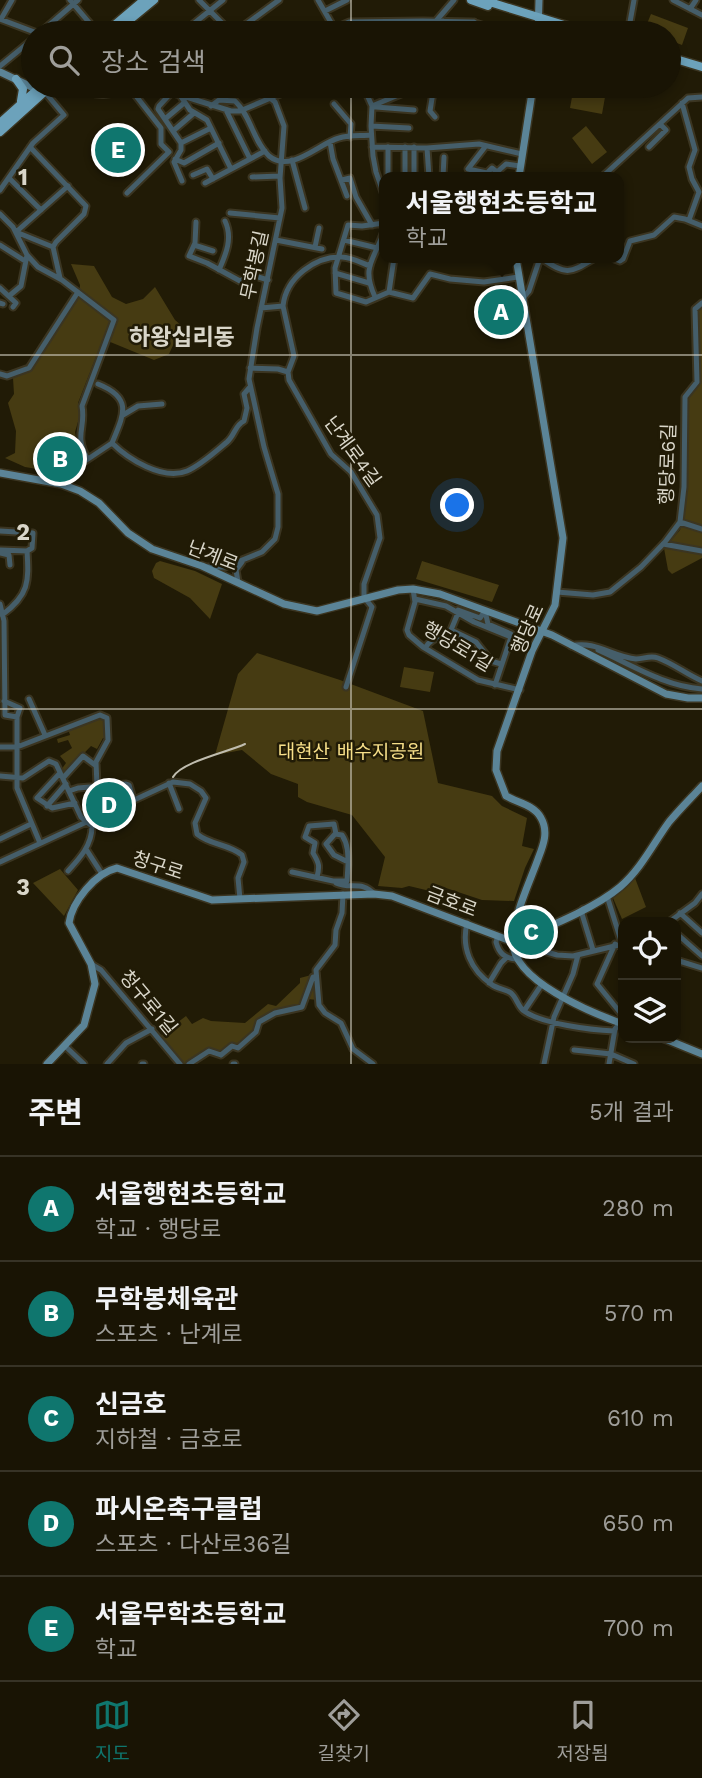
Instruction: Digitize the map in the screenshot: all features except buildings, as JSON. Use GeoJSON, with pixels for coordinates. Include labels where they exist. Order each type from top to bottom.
{"type":"FeatureCollection","features":[{"type":"Feature","properties":{"kind":"main road"},"geometry":{"type":"LineString","coordinates":[[119,21],[144,0]]}},
{"type":"Feature","properties":{"kind":"main road"},"geometry":{"type":"LineString","coordinates":[[129,21],[154,0]]}},
{"type":"Feature","properties":{"kind":"main road"},"geometry":{"type":"LineString","coordinates":[[471,0],[528,18],[538,17]]}},
{"type":"Feature","properties":{"kind":"main road"},"geometry":{"type":"LineString","coordinates":[[483,0],[551,21]]}},
{"type":"Feature","properties":{"kind":"main road"},"geometry":{"type":"LineString","coordinates":[[538,21],[539,0]]}},
{"type":"Feature","properties":{"kind":"main road"},"geometry":{"type":"LineString","coordinates":[[681,61],[702,67]]}},
{"type":"Feature","properties":{"kind":"main road"},"geometry":{"type":"LineString","coordinates":[[0,72],[21,81]]}},
{"type":"Feature","properties":{"kind":"main road"},"geometry":{"type":"LineString","coordinates":[[16,79],[21,88]]}},
{"type":"Feature","properties":{"kind":"main road"},"geometry":{"type":"LineString","coordinates":[[0,132],[22,98]]}},
{"type":"Feature","properties":{"kind":"main road"},"geometry":{"type":"LineString","coordinates":[[19,105],[30,98]]}},
{"type":"Feature","properties":{"kind":"main road"},"geometry":{"type":"LineString","coordinates":[[0,122],[32,98]]}},
{"type":"Feature","properties":{"kind":"main road"},"geometry":{"type":"LineString","coordinates":[[519,172],[531,98]]}},
{"type":"Feature","properties":{"kind":"main road","name":"행당로"},"geometry":{"type":"LineString","coordinates":[[513,942],[545,837],[545,825],[535,809],[506,796],[496,770],[497,751],[532,651],[555,605],[563,538],[517,263]]}},
{"type":"Feature","properties":{"kind":"main road","name":"난계로"},"geometry":{"type":"LineString","coordinates":[[0,472],[66,485],[80,491],[99,503],[128,533],[152,549],[204,567],[285,604],[317,611],[364,597],[413,589],[440,594],[542,631],[666,694],[702,698]]}},
{"type":"Feature","properties":{"kind":"main road"},"geometry":{"type":"LineString","coordinates":[[618,1019],[601,1016],[542,984],[516,959],[513,942],[607,897],[621,886],[702,786]]}},
{"type":"Feature","properties":{"kind":"main road","name":"청구로"},"geometry":{"type":"LineString","coordinates":[[47,1064],[84,1026],[88,1014],[95,984],[91,964],[69,923],[75,906],[102,874],[117,869],[212,900],[344,894]]}},
{"type":"Feature","properties":{"kind":"main road","name":"금호로"},"geometry":{"type":"LineString","coordinates":[[344,894],[374,894],[412,902],[513,942]]}},
{"type":"Feature","properties":{"kind":"main road"},"geometry":{"type":"LineString","coordinates":[[676,1043],[701,1053]]}},
{"type":"Feature","properties":{"kind":"street"},"geometry":{"type":"LineString","coordinates":[[12,0],[0,19],[21,27]]}},
{"type":"Feature","properties":{"kind":"street"},"geometry":{"type":"LineString","coordinates":[[199,0],[220,21]]}},
{"type":"Feature","properties":{"kind":"street"},"geometry":{"type":"LineString","coordinates":[[197,21],[223,0]]}},
{"type":"Feature","properties":{"kind":"street"},"geometry":{"type":"LineString","coordinates":[[250,21],[279,0]]}},
{"type":"Feature","properties":{"kind":"street"},"geometry":{"type":"LineString","coordinates":[[318,0],[330,21]]}},
{"type":"Feature","properties":{"kind":"street"},"geometry":{"type":"LineString","coordinates":[[325,11],[346,0]]}},
{"type":"Feature","properties":{"kind":"street"},"geometry":{"type":"LineString","coordinates":[[362,21],[440,21],[454,0]]}},
{"type":"Feature","properties":{"kind":"street"},"geometry":{"type":"LineString","coordinates":[[630,21],[634,0]]}},
{"type":"Feature","properties":{"kind":"street"},"geometry":{"type":"LineString","coordinates":[[690,9],[696,0]]}},
{"type":"Feature","properties":{"kind":"street"},"geometry":{"type":"LineString","coordinates":[[52,21],[74,1],[89,21]]}},
{"type":"Feature","properties":{"kind":"street"},"geometry":{"type":"LineString","coordinates":[[677,1],[702,15]]}},
{"type":"Feature","properties":{"kind":"street"},"geometry":{"type":"LineString","coordinates":[[0,66],[21,49]]}},
{"type":"Feature","properties":{"kind":"street"},"geometry":{"type":"LineString","coordinates":[[607,172],[688,98],[702,97]]}},
{"type":"Feature","properties":{"kind":"street"},"geometry":{"type":"LineString","coordinates":[[0,190],[30,147],[64,115],[50,98]]}},
{"type":"Feature","properties":{"kind":"street"},"geometry":{"type":"LineString","coordinates":[[127,193],[169,152],[161,144],[161,128],[139,98]]}},
{"type":"Feature","properties":{"kind":"street"},"geometry":{"type":"LineString","coordinates":[[166,98],[158,109],[181,143],[182,147],[174,162],[182,181]]}},
{"type":"Feature","properties":{"kind":"street"},"geometry":{"type":"LineString","coordinates":[[182,98],[194,113],[208,120],[231,169]]}},
{"type":"Feature","properties":{"kind":"street"},"geometry":{"type":"LineString","coordinates":[[187,98],[226,110],[243,109],[270,98]]}},
{"type":"Feature","properties":{"kind":"street","name":"무학봉길"},"geometry":{"type":"LineString","coordinates":[[204,567],[225,568],[262,552],[275,538],[279,518],[278,494],[250,387],[250,369],[276,240],[282,194],[280,176],[284,126],[281,113],[270,98]]}},
{"type":"Feature","properties":{"kind":"street"},"geometry":{"type":"LineString","coordinates":[[368,98],[372,106],[371,135],[379,181]]}},
{"type":"Feature","properties":{"kind":"street"},"geometry":{"type":"LineString","coordinates":[[372,106],[391,98]]}},
{"type":"Feature","properties":{"kind":"street"},"geometry":{"type":"LineString","coordinates":[[432,98],[430,111],[435,117]]}},
{"type":"Feature","properties":{"kind":"street"},"geometry":{"type":"LineString","coordinates":[[211,106],[219,100],[235,101],[243,109],[265,151],[271,158],[281,161],[309,154],[340,138],[371,135]]}},
{"type":"Feature","properties":{"kind":"street"},"geometry":{"type":"LineString","coordinates":[[165,119],[184,103]]}},
{"type":"Feature","properties":{"kind":"street"},"geometry":{"type":"LineString","coordinates":[[682,103],[695,150],[690,167],[692,179],[699,192],[689,220]]}},
{"type":"Feature","properties":{"kind":"street"},"geometry":{"type":"LineString","coordinates":[[334,104],[351,124],[350,137]]}},
{"type":"Feature","properties":{"kind":"street"},"geometry":{"type":"LineString","coordinates":[[372,106],[414,110]]}},
{"type":"Feature","properties":{"kind":"street"},"geometry":{"type":"LineString","coordinates":[[226,110],[250,159]]}},
{"type":"Feature","properties":{"kind":"street"},"geometry":{"type":"LineString","coordinates":[[173,131],[194,113]]}},
{"type":"Feature","properties":{"kind":"street"},"geometry":{"type":"LineString","coordinates":[[649,147],[666,130],[660,124]]}},
{"type":"Feature","properties":{"kind":"street"},"geometry":{"type":"LineString","coordinates":[[371,126],[409,128]]}},
{"type":"Feature","properties":{"kind":"street"},"geometry":{"type":"LineString","coordinates":[[181,143],[211,128]]}},
{"type":"Feature","properties":{"kind":"street"},"geometry":{"type":"LineString","coordinates":[[330,142],[333,159],[347,196]]}},
{"type":"Feature","properties":{"kind":"street"},"geometry":{"type":"LineString","coordinates":[[175,159],[184,163],[219,143]]}},
{"type":"Feature","properties":{"kind":"street"},"geometry":{"type":"LineString","coordinates":[[373,147],[427,148],[480,144],[522,154]]}},
{"type":"Feature","properties":{"kind":"street"},"geometry":{"type":"LineString","coordinates":[[30,147],[86,206],[84,214],[53,247],[61,279]]}},
{"type":"Feature","properties":{"kind":"street"},"geometry":{"type":"LineString","coordinates":[[388,147],[388,172]]}},
{"type":"Feature","properties":{"kind":"street"},"geometry":{"type":"LineString","coordinates":[[405,147],[405,172]]}},
{"type":"Feature","properties":{"kind":"street"},"geometry":{"type":"LineString","coordinates":[[414,147],[414,172]]}},
{"type":"Feature","properties":{"kind":"street"},"geometry":{"type":"LineString","coordinates":[[476,172],[468,169],[485,147]]}},
{"type":"Feature","properties":{"kind":"street"},"geometry":{"type":"LineString","coordinates":[[427,148],[429,172]]}},
{"type":"Feature","properties":{"kind":"street"},"geometry":{"type":"LineString","coordinates":[[205,183],[265,151]]}},
{"type":"Feature","properties":{"kind":"street"},"geometry":{"type":"LineString","coordinates":[[443,172],[444,157]]}},
{"type":"Feature","properties":{"kind":"street"},"geometry":{"type":"LineString","coordinates":[[292,160],[305,208]]}},
{"type":"Feature","properties":{"kind":"street"},"geometry":{"type":"LineString","coordinates":[[498,172],[506,164],[520,166]]}},
{"type":"Feature","properties":{"kind":"street"},"geometry":{"type":"LineString","coordinates":[[193,175],[207,169],[213,178]]}},
{"type":"Feature","properties":{"kind":"street"},"geometry":{"type":"LineString","coordinates":[[252,177],[280,176]]}},
{"type":"Feature","properties":{"kind":"street"},"geometry":{"type":"LineString","coordinates":[[9,178],[41,210]]}},
{"type":"Feature","properties":{"kind":"street"},"geometry":{"type":"LineString","coordinates":[[342,180],[350,178],[356,197],[372,225]]}},
{"type":"Feature","properties":{"kind":"street"},"geometry":{"type":"LineString","coordinates":[[16,232],[68,187]]}},
{"type":"Feature","properties":{"kind":"street"},"geometry":{"type":"LineString","coordinates":[[230,213],[280,218]]}},
{"type":"Feature","properties":{"kind":"street"},"geometry":{"type":"LineString","coordinates":[[0,214],[16,232],[26,258],[21,286],[9,296]]}},
{"type":"Feature","properties":{"kind":"street"},"geometry":{"type":"LineString","coordinates":[[624,257],[631,241],[654,234],[674,217],[702,226]]}},
{"type":"Feature","properties":{"kind":"street"},"geometry":{"type":"LineString","coordinates":[[219,270],[227,251],[229,231],[225,221]]}},
{"type":"Feature","properties":{"kind":"street"},"geometry":{"type":"LineString","coordinates":[[196,222],[194,245],[189,256],[240,281],[251,275],[268,279]]}},
{"type":"Feature","properties":{"kind":"street"},"geometry":{"type":"LineString","coordinates":[[379,224],[348,225],[335,273],[336,292],[366,302],[389,292],[413,298],[430,274],[484,282],[518,277]]}},
{"type":"Feature","properties":{"kind":"street"},"geometry":{"type":"LineString","coordinates":[[276,240],[319,248],[319,228]]}},
{"type":"Feature","properties":{"kind":"street"},"geometry":{"type":"LineString","coordinates":[[16,232],[53,247]]}},
{"type":"Feature","properties":{"kind":"street"},"geometry":{"type":"LineString","coordinates":[[344,240],[377,248]]}},
{"type":"Feature","properties":{"kind":"street"},"geometry":{"type":"LineString","coordinates":[[375,297],[367,278],[379,243]]}},
{"type":"Feature","properties":{"kind":"street"},"geometry":{"type":"LineString","coordinates":[[0,244],[61,279],[114,320],[82,406],[84,418],[79,433],[87,458]]}},
{"type":"Feature","properties":{"kind":"street"},"geometry":{"type":"LineString","coordinates":[[194,245],[213,251]]}},
{"type":"Feature","properties":{"kind":"street"},"geometry":{"type":"LineString","coordinates":[[261,308],[283,306],[293,281],[317,260],[341,256],[370,266]]}},
{"type":"Feature","properties":{"kind":"street"},"geometry":{"type":"LineString","coordinates":[[389,292],[393,263]]}},
{"type":"Feature","properties":{"kind":"street"},"geometry":{"type":"LineString","coordinates":[[522,300],[529,292],[539,263]]}},
{"type":"Feature","properties":{"kind":"street"},"geometry":{"type":"LineString","coordinates":[[549,263],[563,271],[579,269],[588,263]]}},
{"type":"Feature","properties":{"kind":"street"},"geometry":{"type":"LineString","coordinates":[[335,273],[369,283]]}},
{"type":"Feature","properties":{"kind":"street"},"geometry":{"type":"LineString","coordinates":[[0,288],[16,303],[13,307]]}},
{"type":"Feature","properties":{"kind":"street"},"geometry":{"type":"LineString","coordinates":[[0,374],[7,376],[29,368],[78,292]]}},
{"type":"Feature","properties":{"kind":"street","name":"행당로6길"},"geometry":{"type":"LineString","coordinates":[[557,592],[610,592],[663,544],[680,522],[684,487],[685,397],[696,382],[695,309],[702,303]]}},
{"type":"Feature","properties":{"kind":"street","name":"난계로4길"},"geometry":{"type":"LineString","coordinates":[[283,306],[294,356],[288,372],[289,380],[331,454],[351,472],[364,489],[377,515],[380,538],[364,584],[364,597]]}},
{"type":"Feature","properties":{"kind":"street"},"geometry":{"type":"LineString","coordinates":[[250,369],[278,369],[288,372]]}},
{"type":"Feature","properties":{"kind":"street"},"geometry":{"type":"LineString","coordinates":[[66,485],[87,458],[112,443],[124,415],[121,399],[114,390],[98,384]]}},
{"type":"Feature","properties":{"kind":"street"},"geometry":{"type":"LineString","coordinates":[[112,443],[150,468],[185,472],[229,440],[239,423],[244,421],[247,408],[244,394],[250,387]]}},
{"type":"Feature","properties":{"kind":"street"},"geometry":{"type":"LineString","coordinates":[[124,415],[138,406],[162,404]]}},
{"type":"Feature","properties":{"kind":"street"},"geometry":{"type":"LineString","coordinates":[[680,522],[702,528]]}},
{"type":"Feature","properties":{"kind":"street"},"geometry":{"type":"LineString","coordinates":[[0,531],[33,533],[33,548],[27,551],[0,552]]}},
{"type":"Feature","properties":{"kind":"street"},"geometry":{"type":"LineString","coordinates":[[663,544],[702,551]]}},
{"type":"Feature","properties":{"kind":"street"},"geometry":{"type":"LineString","coordinates":[[1,615],[17,600],[29,583],[27,551]]}},
{"type":"Feature","properties":{"kind":"street"},"geometry":{"type":"LineString","coordinates":[[0,552],[9,555],[10,565]]}},
{"type":"Feature","properties":{"kind":"street"},"geometry":{"type":"LineString","coordinates":[[238,582],[236,569],[243,560]]}},
{"type":"Feature","properties":{"kind":"street","name":"행당로1길"},"geometry":{"type":"LineString","coordinates":[[413,589],[415,598],[407,630],[414,640],[478,680],[520,690]]}},
{"type":"Feature","properties":{"kind":"street"},"geometry":{"type":"LineString","coordinates":[[346,687],[372,607],[364,597]]}},
{"type":"Feature","properties":{"kind":"street"},"geometry":{"type":"LineString","coordinates":[[415,598],[480,618],[485,611]]}},
{"type":"Feature","properties":{"kind":"street"},"geometry":{"type":"LineString","coordinates":[[0,604],[4,621],[2,677],[5,701],[2,715],[17,717]]}},
{"type":"Feature","properties":{"kind":"street"},"geometry":{"type":"LineString","coordinates":[[425,648],[433,638],[448,634],[456,611]]}},
{"type":"Feature","properties":{"kind":"street"},"geometry":{"type":"LineString","coordinates":[[456,611],[480,625],[511,637]]}},
{"type":"Feature","properties":{"kind":"street"},"geometry":{"type":"LineString","coordinates":[[485,611],[488,624],[511,634],[511,637]]}},
{"type":"Feature","properties":{"kind":"street"},"geometry":{"type":"LineString","coordinates":[[451,630],[476,642],[491,661],[501,664]]}},
{"type":"Feature","properties":{"kind":"street","name":"행당로1길"},"geometry":{"type":"LineString","coordinates":[[495,685],[511,637]]}},
{"type":"Feature","properties":{"kind":"street"},"geometry":{"type":"LineString","coordinates":[[582,643],[665,682],[684,688],[702,689]]}},
{"type":"Feature","properties":{"kind":"street"},"geometry":{"type":"LineString","coordinates":[[571,646],[582,643],[635,659],[653,656],[702,681]]}},
{"type":"Feature","properties":{"kind":"street"},"geometry":{"type":"LineString","coordinates":[[29,699],[46,735]]}},
{"type":"Feature","properties":{"kind":"street"},"geometry":{"type":"LineString","coordinates":[[5,701],[20,708],[17,717],[17,788],[40,843]]}},
{"type":"Feature","properties":{"kind":"street"},"geometry":{"type":"LineString","coordinates":[[0,747],[17,747],[100,715],[107,718],[108,740],[95,765],[97,786]]}},
{"type":"Feature","properties":{"kind":"street"},"geometry":{"type":"LineString","coordinates":[[75,803],[49,807],[37,798],[63,779],[83,756],[95,765]]}},
{"type":"Feature","properties":{"kind":"street"},"geometry":{"type":"LineString","coordinates":[[0,776],[23,778],[49,761],[56,764],[81,817],[92,826],[86,849],[68,871]]}},
{"type":"Feature","properties":{"kind":"street"},"geometry":{"type":"LineString","coordinates":[[49,807],[63,779]]}},
{"type":"Feature","properties":{"kind":"street"},"geometry":{"type":"LineString","coordinates":[[0,862],[169,783],[184,782],[201,791],[205,803],[195,823],[197,834],[203,839],[235,849],[242,855],[244,862],[238,878],[240,899]]}},
{"type":"Feature","properties":{"kind":"street"},"geometry":{"type":"LineString","coordinates":[[169,783],[179,809]]}},
{"type":"Feature","properties":{"kind":"street"},"geometry":{"type":"LineString","coordinates":[[69,791],[97,786],[128,785],[133,799]]}},
{"type":"Feature","properties":{"kind":"street"},"geometry":{"type":"LineString","coordinates":[[0,839],[31,824]]}},
{"type":"Feature","properties":{"kind":"street"},"geometry":{"type":"LineString","coordinates":[[317,877],[320,868],[313,851],[315,843],[305,836],[309,826],[334,824],[336,834],[326,844],[334,855],[348,862]]}},
{"type":"Feature","properties":{"kind":"street"},"geometry":{"type":"LineString","coordinates":[[333,881],[347,881],[348,862],[344,838],[336,834]]}},
{"type":"Feature","properties":{"kind":"street"},"geometry":{"type":"LineString","coordinates":[[86,849],[102,874]]}},
{"type":"Feature","properties":{"kind":"street"},"geometry":{"type":"LineString","coordinates":[[292,872],[333,881],[343,886],[362,885],[374,894]]}},
{"type":"Feature","properties":{"kind":"street"},"geometry":{"type":"LineString","coordinates":[[344,894],[335,945],[316,971],[319,1005],[325,1013],[341,1023],[353,1049],[373,1064]]}},
{"type":"Feature","properties":{"kind":"street"},"geometry":{"type":"LineString","coordinates":[[676,917],[695,903],[702,894]]}},
{"type":"Feature","properties":{"kind":"street"},"geometry":{"type":"LineString","coordinates":[[607,897],[618,937]]}},
{"type":"Feature","properties":{"kind":"street"},"geometry":{"type":"LineString","coordinates":[[583,909],[582,914],[593,950]]}},
{"type":"Feature","properties":{"kind":"street"},"geometry":{"type":"LineString","coordinates":[[680,914],[702,933]]}},
{"type":"Feature","properties":{"kind":"street"},"geometry":{"type":"LineString","coordinates":[[467,923],[465,944],[469,960],[489,983],[512,994],[524,1012],[589,1030],[614,1031]]}},
{"type":"Feature","properties":{"kind":"street"},"geometry":{"type":"LineString","coordinates":[[498,936],[495,942],[498,951],[506,958],[516,959],[529,947]]}},
{"type":"Feature","properties":{"kind":"street"},"geometry":{"type":"LineString","coordinates":[[681,937],[702,956]]}},
{"type":"Feature","properties":{"kind":"street"},"geometry":{"type":"LineString","coordinates":[[513,942],[558,955],[578,955],[618,944]]}},
{"type":"Feature","properties":{"kind":"street"},"geometry":{"type":"LineString","coordinates":[[618,947],[597,981],[618,1012]]}},
{"type":"Feature","properties":{"kind":"street"},"geometry":{"type":"LineString","coordinates":[[544,1064],[552,1021],[578,955]]}},
{"type":"Feature","properties":{"kind":"street"},"geometry":{"type":"LineString","coordinates":[[489,983],[500,963],[506,958]]}},
{"type":"Feature","properties":{"kind":"street"},"geometry":{"type":"LineString","coordinates":[[681,962],[702,968]]}},
{"type":"Feature","properties":{"kind":"street","name":"청구로1길"},"geometry":{"type":"LineString","coordinates":[[91,964],[101,970],[180,1064]]}},
{"type":"Feature","properties":{"kind":"street"},"geometry":{"type":"LineString","coordinates":[[220,1055],[232,1046],[238,1048],[256,1032],[259,1022],[275,1013],[302,1007],[313,977],[316,977]]}},
{"type":"Feature","properties":{"kind":"street"},"geometry":{"type":"LineString","coordinates":[[524,1012],[542,984]]}},
{"type":"Feature","properties":{"kind":"street"},"geometry":{"type":"LineString","coordinates":[[609,1064],[614,1031],[618,1026]]}},
{"type":"Feature","properties":{"kind":"street"},"geometry":{"type":"LineString","coordinates":[[107,1064],[126,1043],[152,1029]]}},
{"type":"Feature","properties":{"kind":"street"},"geometry":{"type":"LineString","coordinates":[[64,1045],[84,1064]]}},
{"type":"Feature","properties":{"kind":"street"},"geometry":{"type":"LineString","coordinates":[[574,1050],[611,1054],[634,1064]]}},
{"type":"Feature","properties":{"kind":"street"},"geometry":{"type":"LineString","coordinates":[[189,1064],[209,1051],[220,1055]]}},
{"type":"Feature","properties":{"kind":"street"},"geometry":{"type":"LineString","coordinates":[[220,1055],[223,1064]]}},
{"type":"Feature","properties":{"kind":"green space"},"geometry":{"type":"Polygon","coordinates":[[[651,14],[670,21],[648,21],[651,14]]]}},
{"type":"Feature","properties":{"kind":"green space"},"geometry":{"type":"Polygon","coordinates":[[[681,25],[688,28],[681,45],[681,25]]]}},
{"type":"Feature","properties":{"kind":"green space"},"geometry":{"type":"Polygon","coordinates":[[[572,98],[605,98],[602,114],[570,108],[572,98]]]}},
{"type":"Feature","properties":{"kind":"green space"},"geometry":{"type":"Polygon","coordinates":[[[586,126],[607,152],[592,164],[572,138],[586,126]]]}},
{"type":"Feature","properties":{"kind":"green space"},"geometry":{"type":"Polygon","coordinates":[[[71,264],[94,266],[112,297],[126,304],[143,299],[155,287],[175,320],[182,326],[169,354],[154,360],[103,339],[78,403],[80,415],[75,432],[79,454],[67,474],[25,467],[5,458],[15,453],[16,431],[8,403],[14,394],[13,378],[30,371],[79,296],[80,285],[71,264]]]}},
{"type":"Feature","properties":{"kind":"green space"},"geometry":{"type":"Polygon","coordinates":[[[702,305],[702,558],[672,574],[668,570],[664,548],[680,530],[684,515],[686,400],[699,383],[697,309],[702,305]]]}},
{"type":"Feature","properties":{"kind":"green space"},"geometry":{"type":"Polygon","coordinates":[[[160,561],[195,571],[222,584],[210,619],[190,598],[154,578],[152,571],[160,561]]]}},
{"type":"Feature","properties":{"kind":"green space"},"geometry":{"type":"Polygon","coordinates":[[[422,561],[499,585],[492,602],[416,579],[422,561]]]}},
{"type":"Feature","properties":{"kind":"green space","name":"대현산 배수지공원"},"geometry":{"type":"Polygon","coordinates":[[[257,653],[423,711],[438,783],[492,796],[502,806],[527,818],[522,846],[534,849],[514,901],[482,900],[443,887],[430,891],[409,886],[378,886],[385,857],[352,815],[298,797],[298,784],[271,774],[242,750],[215,755],[238,674],[257,653]]]}},
{"type":"Feature","properties":{"kind":"green space"},"geometry":{"type":"Polygon","coordinates":[[[404,667],[434,672],[430,692],[400,687],[404,667]]]}},
{"type":"Feature","properties":{"kind":"green space"},"geometry":{"type":"Polygon","coordinates":[[[99,717],[105,721],[106,739],[103,738],[97,749],[91,746],[63,775],[61,770],[66,763],[60,756],[72,748],[68,740],[58,743],[57,739],[70,735],[68,729],[99,717]]]}},
{"type":"Feature","properties":{"kind":"green space"},"geometry":{"type":"Polygon","coordinates":[[[60,869],[78,890],[64,916],[33,883],[60,869]]]}},
{"type":"Feature","properties":{"kind":"green space"},"geometry":{"type":"Polygon","coordinates":[[[635,878],[646,907],[621,917],[613,898],[635,878]]]}},
{"type":"Feature","properties":{"kind":"green space"},"geometry":{"type":"Polygon","coordinates":[[[315,974],[317,1000],[308,999],[302,1009],[274,1012],[258,1022],[248,1038],[231,1051],[219,1053],[208,1049],[184,1064],[161,1035],[186,1016],[192,1024],[203,1018],[245,1023],[268,1004],[276,1006],[300,983],[300,978],[315,974]]]}},
{"type":"Feature","properties":{"kind":"railway"},"geometry":{"type":"LineString","coordinates":[[173,777],[195,762],[245,744]]}},
{"type":"Feature","properties":{"kind":"place","name":"서울무학초등학교"},"geometry":{"type":"Point","coordinates":[118,150]}},
{"type":"Feature","properties":{"kind":"place","name":"서울행현초등학교"},"geometry":{"type":"Point","coordinates":[501,312]}},
{"type":"Feature","properties":{"kind":"place","name":"무학봉체육관"},"geometry":{"type":"Point","coordinates":[60,459]}},
{"type":"Feature","properties":{"kind":"place","name":"파시온축구클럽"},"geometry":{"type":"Point","coordinates":[109,805]}},
{"type":"Feature","properties":{"kind":"place","name":"신금호"},"geometry":{"type":"Point","coordinates":[531,932]}},
{"type":"Feature","properties":{"kind":"district","name":"하왕십리동"},"geometry":{"type":"Point","coordinates":[182,337]}}]}
